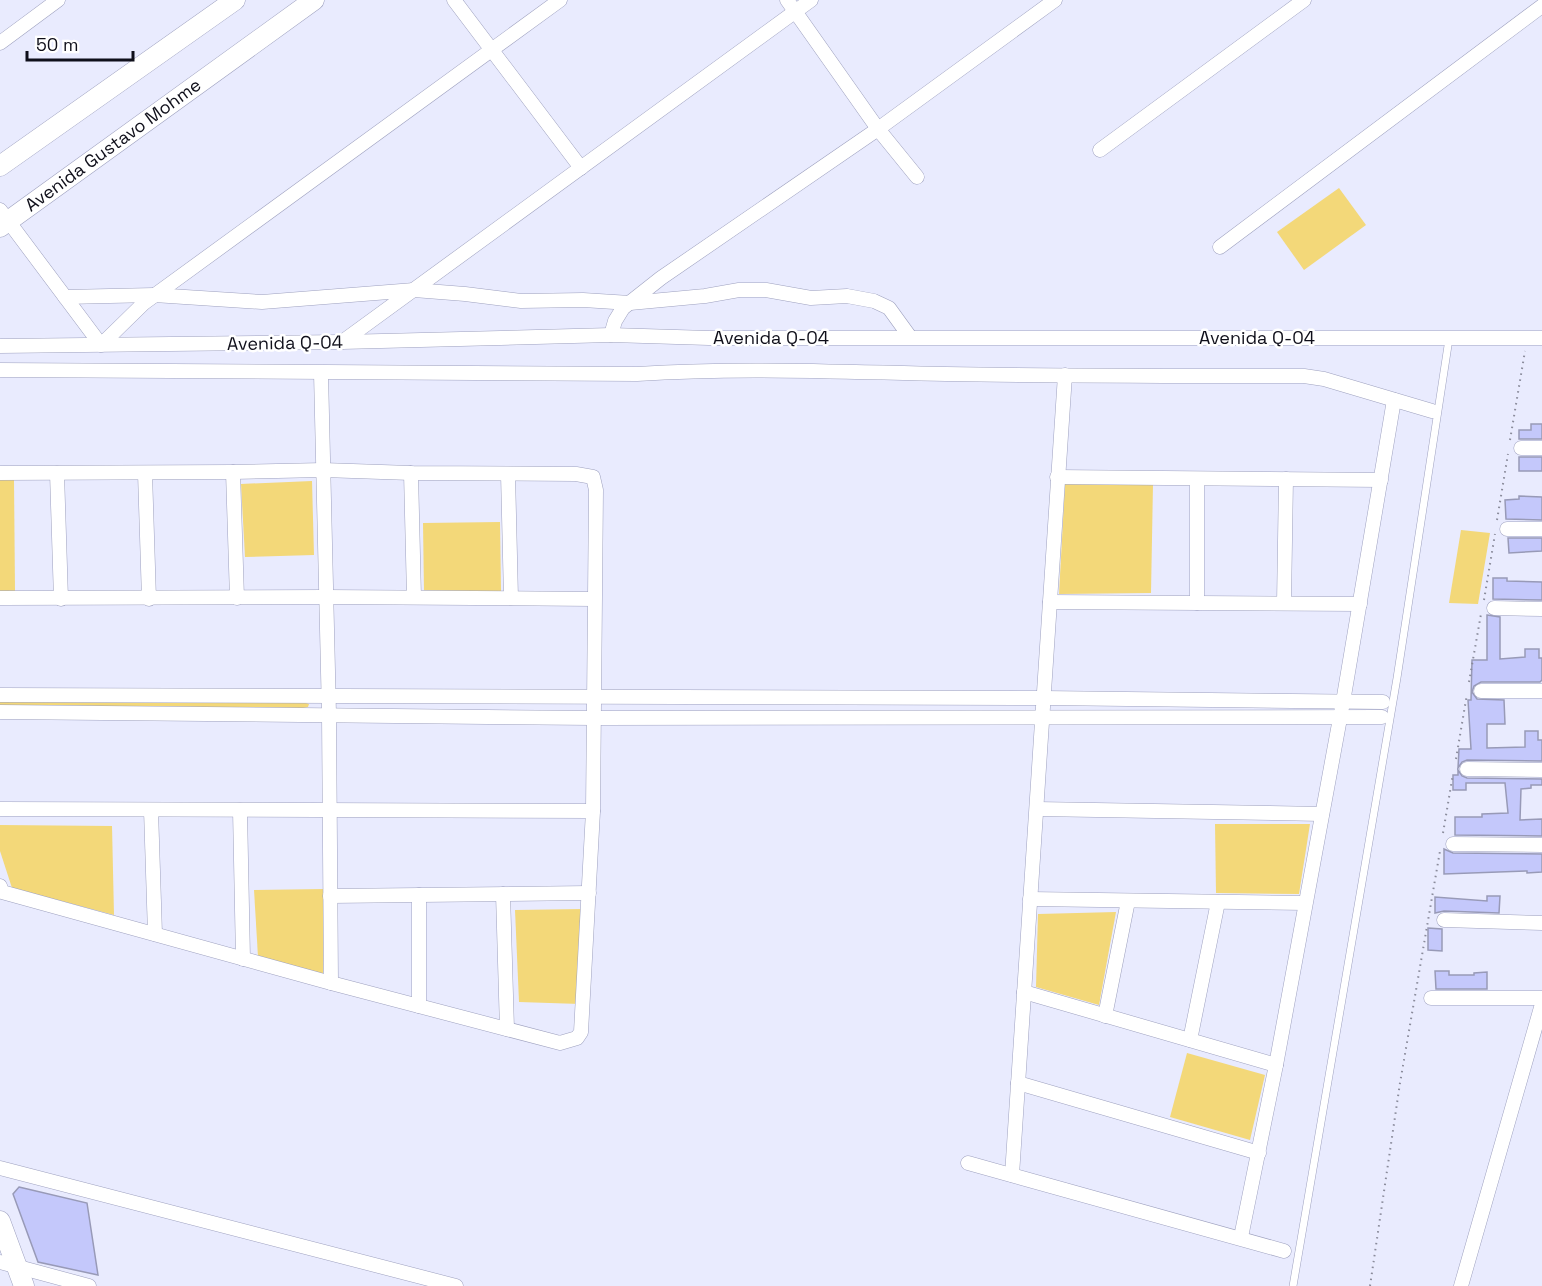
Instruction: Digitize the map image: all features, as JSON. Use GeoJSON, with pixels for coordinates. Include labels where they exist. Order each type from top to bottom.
{"type":"FeatureCollection","features":[{"type":"Feature","properties":{"kind":"street"},"geometry":{"type":"LineString","coordinates":[[0,43],[58,0]]}},
{"type":"Feature","properties":{"kind":"street"},"geometry":{"type":"LineString","coordinates":[[0,166],[235,0]]}},
{"type":"Feature","properties":{"kind":"street","name":"Avenida Gustavo Mohme"},"geometry":{"type":"LineString","coordinates":[[3,219],[314,0]]}},
{"type":"Feature","properties":{"kind":"street"},"geometry":{"type":"LineString","coordinates":[[454,0],[581,168]]}},
{"type":"Feature","properties":{"kind":"street"},"geometry":{"type":"LineString","coordinates":[[3,219],[101,345],[154,295],[560,0]]}},
{"type":"Feature","properties":{"kind":"street"},"geometry":{"type":"LineString","coordinates":[[787,0],[878,129],[917,177]]}},
{"type":"Feature","properties":{"kind":"street"},"geometry":{"type":"LineString","coordinates":[[342,342],[812,0]]}},
{"type":"Feature","properties":{"kind":"street"},"geometry":{"type":"LineString","coordinates":[[611,335],[615,321],[623,308],[661,278],[878,129],[1055,0]]}},
{"type":"Feature","properties":{"kind":"street"},"geometry":{"type":"LineString","coordinates":[[1100,150],[1304,0]]}},
{"type":"Feature","properties":{"kind":"street"},"geometry":{"type":"LineString","coordinates":[[1220,248],[1542,6]]}},
{"type":"Feature","properties":{"kind":"street"},"geometry":{"type":"LineString","coordinates":[[65,297],[154,295],[262,302],[414,290],[521,301],[583,300],[630,303],[705,296],[739,290],[766,290],[811,298],[847,296],[874,301],[889,308],[910,337]]}},
{"type":"Feature","properties":{"kind":"street","name":"Avenida Q-04"},"geometry":{"type":"LineString","coordinates":[[0,346],[342,342],[611,335],[709,338],[1542,338]]}},
{"type":"Feature","properties":{"kind":"street"},"geometry":{"type":"LineString","coordinates":[[0,370],[637,374],[754,371],[1304,376],[1324,379],[1432,411]]}},
{"type":"Feature","properties":{"kind":"street"},"geometry":{"type":"LineString","coordinates":[[321,373],[329,696],[331,983]]}},
{"type":"Feature","properties":{"kind":"street"},"geometry":{"type":"LineString","coordinates":[[1012,1174],[1065,375]]}},
{"type":"Feature","properties":{"kind":"street"},"geometry":{"type":"LineString","coordinates":[[1241,1238],[1276,1065],[1343,702],[1394,400]]}},
{"type":"Feature","properties":{"kind":"street"},"geometry":{"type":"LineString","coordinates":[[1516,445],[1542,448]]}},
{"type":"Feature","properties":{"kind":"street"},"geometry":{"type":"LineString","coordinates":[[0,472],[145,473],[323,470],[576,474],[593,477],[596,490],[593,811],[581,1032],[577,1038],[560,1043],[331,983],[2,892],[0,886]]}},
{"type":"Feature","properties":{"kind":"street"},"geometry":{"type":"LineString","coordinates":[[233,472],[237,598]]}},
{"type":"Feature","properties":{"kind":"street"},"geometry":{"type":"LineString","coordinates":[[57,473],[61,599]]}},
{"type":"Feature","properties":{"kind":"street"},"geometry":{"type":"LineString","coordinates":[[145,473],[149,599]]}},
{"type":"Feature","properties":{"kind":"street"},"geometry":{"type":"LineString","coordinates":[[411,473],[414,597]]}},
{"type":"Feature","properties":{"kind":"street"},"geometry":{"type":"LineString","coordinates":[[508,474],[511,598]]}},
{"type":"Feature","properties":{"kind":"street"},"geometry":{"type":"LineString","coordinates":[[1057,477],[1382,480]]}},
{"type":"Feature","properties":{"kind":"street"},"geometry":{"type":"LineString","coordinates":[[1197,479],[1197,603]]}},
{"type":"Feature","properties":{"kind":"street"},"geometry":{"type":"LineString","coordinates":[[1284,603],[1286,479]]}},
{"type":"Feature","properties":{"kind":"street"},"geometry":{"type":"LineString","coordinates":[[1500,527],[1542,529]]}},
{"type":"Feature","properties":{"kind":"street"},"geometry":{"type":"LineString","coordinates":[[0,598],[594,599]]}},
{"type":"Feature","properties":{"kind":"street"},"geometry":{"type":"LineString","coordinates":[[1050,602],[1360,604]]}},
{"type":"Feature","properties":{"kind":"street"},"geometry":{"type":"LineString","coordinates":[[1486,608],[1542,609]]}},
{"type":"Feature","properties":{"kind":"street"},"geometry":{"type":"LineString","coordinates":[[1481,691],[1542,691]]}},
{"type":"Feature","properties":{"kind":"street"},"geometry":{"type":"LineString","coordinates":[[0,695],[1044,698],[1383,702]]}},
{"type":"Feature","properties":{"kind":"street"},"geometry":{"type":"LineString","coordinates":[[685,698],[686,722]]}},
{"type":"Feature","properties":{"kind":"street"},"geometry":{"type":"LineString","coordinates":[[958,699],[958,723]]}},
{"type":"Feature","properties":{"kind":"street"},"geometry":{"type":"LineString","coordinates":[[0,712],[329,714],[594,718],[686,722],[958,723],[1043,717],[1382,717]]}},
{"type":"Feature","properties":{"kind":"street"},"geometry":{"type":"LineString","coordinates":[[1467,769],[1542,770]]}},
{"type":"Feature","properties":{"kind":"street"},"geometry":{"type":"LineString","coordinates":[[0,809],[593,811]]}},
{"type":"Feature","properties":{"kind":"street"},"geometry":{"type":"LineString","coordinates":[[1037,809],[1322,814]]}},
{"type":"Feature","properties":{"kind":"street"},"geometry":{"type":"LineString","coordinates":[[151,810],[155,934]]}},
{"type":"Feature","properties":{"kind":"street"},"geometry":{"type":"LineString","coordinates":[[240,810],[243,959]]}},
{"type":"Feature","properties":{"kind":"street"},"geometry":{"type":"LineString","coordinates":[[1445,843],[1542,845]]}},
{"type":"Feature","properties":{"kind":"street"},"geometry":{"type":"LineString","coordinates":[[330,896],[589,893]]}},
{"type":"Feature","properties":{"kind":"street"},"geometry":{"type":"LineString","coordinates":[[503,894],[507,1029]]}},
{"type":"Feature","properties":{"kind":"street"},"geometry":{"type":"LineString","coordinates":[[419,895],[419,1006]]}},
{"type":"Feature","properties":{"kind":"street"},"geometry":{"type":"LineString","coordinates":[[1030,900],[1305,903]]}},
{"type":"Feature","properties":{"kind":"street"},"geometry":{"type":"LineString","coordinates":[[1105,1016],[1128,901]]}},
{"type":"Feature","properties":{"kind":"street"},"geometry":{"type":"LineString","coordinates":[[1190,1040],[1218,902]]}},
{"type":"Feature","properties":{"kind":"street"},"geometry":{"type":"LineString","coordinates":[[1444,920],[1542,923]]}},
{"type":"Feature","properties":{"kind":"street"},"geometry":{"type":"LineString","coordinates":[[1024,992],[1276,1065]]}},
{"type":"Feature","properties":{"kind":"street"},"geometry":{"type":"LineString","coordinates":[[1431,998],[1542,998]]}},
{"type":"Feature","properties":{"kind":"street"},"geometry":{"type":"LineString","coordinates":[[1461,1286],[1542,1004]]}},
{"type":"Feature","properties":{"kind":"street"},"geometry":{"type":"LineString","coordinates":[[1018,1083],[1259,1153]]}},
{"type":"Feature","properties":{"kind":"street"},"geometry":{"type":"LineString","coordinates":[[968,1163],[1284,1251]]}},
{"type":"Feature","properties":{"kind":"street"},"geometry":{"type":"LineString","coordinates":[[0,1168],[456,1286]]}},
{"type":"Feature","properties":{"kind":"street"},"geometry":{"type":"LineString","coordinates":[[0,1224],[8,1265],[24,1286]]}},
{"type":"Feature","properties":{"kind":"street"},"geometry":{"type":"LineString","coordinates":[[8,1265],[88,1286]]}},
{"type":"Feature","properties":{"kind":"lane"},"geometry":{"type":"LineString","coordinates":[[1293,1286],[1397,678],[1449,339]]}},
{"type":"Feature","properties":{"kind":"path"},"geometry":{"type":"LineString","coordinates":[[1516,445],[1527,338]]}},
{"type":"Feature","properties":{"kind":"path"},"geometry":{"type":"LineString","coordinates":[[1370,1286],[1400,1083],[1445,843],[1500,527],[1508,454]]}},
{"type":"Feature","properties":{"kind":"shaded area"},"geometry":{"type":"Polygon","coordinates":[[[1339,188],[1366,225],[1304,270],[1277,232],[1339,188]]]}},
{"type":"Feature","properties":{"kind":"shaded area"},"geometry":{"type":"Polygon","coordinates":[[[0,480],[14,480],[15,591],[0,591],[0,480]]]}},
{"type":"Feature","properties":{"kind":"shaded area"},"geometry":{"type":"Polygon","coordinates":[[[312,481],[314,555],[245,557],[241,484],[312,481]]]}},
{"type":"Feature","properties":{"kind":"shaded area"},"geometry":{"type":"Polygon","coordinates":[[[1065,484],[1153,484],[1151,593],[1059,594],[1065,484]]]}},
{"type":"Feature","properties":{"kind":"shaded area"},"geometry":{"type":"Polygon","coordinates":[[[500,522],[501,591],[496,595],[424,592],[423,523],[500,522]]]}},
{"type":"Feature","properties":{"kind":"shaded area"},"geometry":{"type":"Polygon","coordinates":[[[1461,530],[1490,533],[1478,604],[1449,603],[1461,530]]]}},
{"type":"Feature","properties":{"kind":"shaded area"},"geometry":{"type":"Polygon","coordinates":[[[0,699],[303,702],[309,704],[308,707],[303,708],[0,705],[0,699]]]}},
{"type":"Feature","properties":{"kind":"shaded area"},"geometry":{"type":"Polygon","coordinates":[[[1215,824],[1310,824],[1299,894],[1216,893],[1215,824]]]}},
{"type":"Feature","properties":{"kind":"shaded area"},"geometry":{"type":"Polygon","coordinates":[[[0,825],[112,826],[114,915],[12,888],[0,851],[0,825]]]}},
{"type":"Feature","properties":{"kind":"shaded area"},"geometry":{"type":"Polygon","coordinates":[[[325,889],[323,977],[258,957],[254,890],[325,889]]]}},
{"type":"Feature","properties":{"kind":"shaded area"},"geometry":{"type":"Polygon","coordinates":[[[583,909],[580,1004],[519,1002],[515,910],[583,909]]]}},
{"type":"Feature","properties":{"kind":"shaded area"},"geometry":{"type":"Polygon","coordinates":[[[1116,912],[1099,1005],[1036,987],[1038,914],[1116,912]]]}},
{"type":"Feature","properties":{"kind":"shaded area"},"geometry":{"type":"Polygon","coordinates":[[[1187,1053],[1265,1075],[1250,1140],[1170,1117],[1187,1053]]]}},
{"type":"Feature","properties":{"kind":"building"},"geometry":{"type":"Polygon","coordinates":[[[1531,424],[1542,424],[1542,439],[1519,439],[1519,430],[1531,430],[1531,424]]]}},
{"type":"Feature","properties":{"kind":"building"},"geometry":{"type":"Polygon","coordinates":[[[1519,457],[1542,457],[1542,471],[1519,471],[1519,457]]]}},
{"type":"Feature","properties":{"kind":"building"},"geometry":{"type":"Polygon","coordinates":[[[1519,496],[1542,497],[1542,520],[1506,519],[1505,500],[1519,499],[1519,496]]]}},
{"type":"Feature","properties":{"kind":"building"},"geometry":{"type":"Polygon","coordinates":[[[1508,538],[1542,538],[1542,551],[1509,553],[1508,538]]]}},
{"type":"Feature","properties":{"kind":"building"},"geometry":{"type":"Polygon","coordinates":[[[1493,578],[1507,578],[1507,581],[1542,582],[1542,600],[1493,599],[1493,578]]]}},
{"type":"Feature","properties":{"kind":"building"},"geometry":{"type":"Polygon","coordinates":[[[1487,615],[1500,617],[1500,659],[1525,657],[1525,649],[1539,649],[1539,658],[1542,658],[1542,680],[1540,682],[1481,682],[1474,686],[1472,692],[1477,699],[1504,700],[1505,724],[1487,724],[1487,748],[1525,747],[1525,731],[1538,731],[1538,740],[1542,740],[1542,761],[1467,760],[1462,762],[1458,768],[1459,749],[1471,749],[1468,700],[1471,700],[1472,660],[1487,660],[1487,615]]]}},
{"type":"Feature","properties":{"kind":"building"},"geometry":{"type":"Polygon","coordinates":[[[1458,770],[1462,776],[1467,778],[1542,779],[1542,785],[1531,785],[1531,788],[1521,789],[1520,820],[1542,819],[1542,836],[1455,835],[1455,817],[1482,817],[1482,814],[1508,813],[1505,783],[1466,783],[1466,790],[1453,790],[1453,775],[1458,775],[1458,770]]]}},
{"type":"Feature","properties":{"kind":"building"},"geometry":{"type":"Polygon","coordinates":[[[1444,849],[1453,853],[1542,854],[1542,872],[1444,874],[1444,849]]]}},
{"type":"Feature","properties":{"kind":"building"},"geometry":{"type":"Polygon","coordinates":[[[1487,896],[1500,896],[1499,913],[1444,911],[1435,913],[1435,897],[1487,901],[1487,896]]]}},
{"type":"Feature","properties":{"kind":"building"},"geometry":{"type":"Polygon","coordinates":[[[1428,928],[1442,929],[1442,951],[1428,950],[1428,928]]]}},
{"type":"Feature","properties":{"kind":"building"},"geometry":{"type":"Polygon","coordinates":[[[1435,971],[1449,971],[1449,975],[1474,975],[1474,973],[1487,972],[1487,989],[1436,989],[1435,971]]]}},
{"type":"Feature","properties":{"kind":"building"},"geometry":{"type":"Polygon","coordinates":[[[19,1187],[87,1203],[98,1275],[38,1262],[13,1194],[19,1187]]]}}]}
